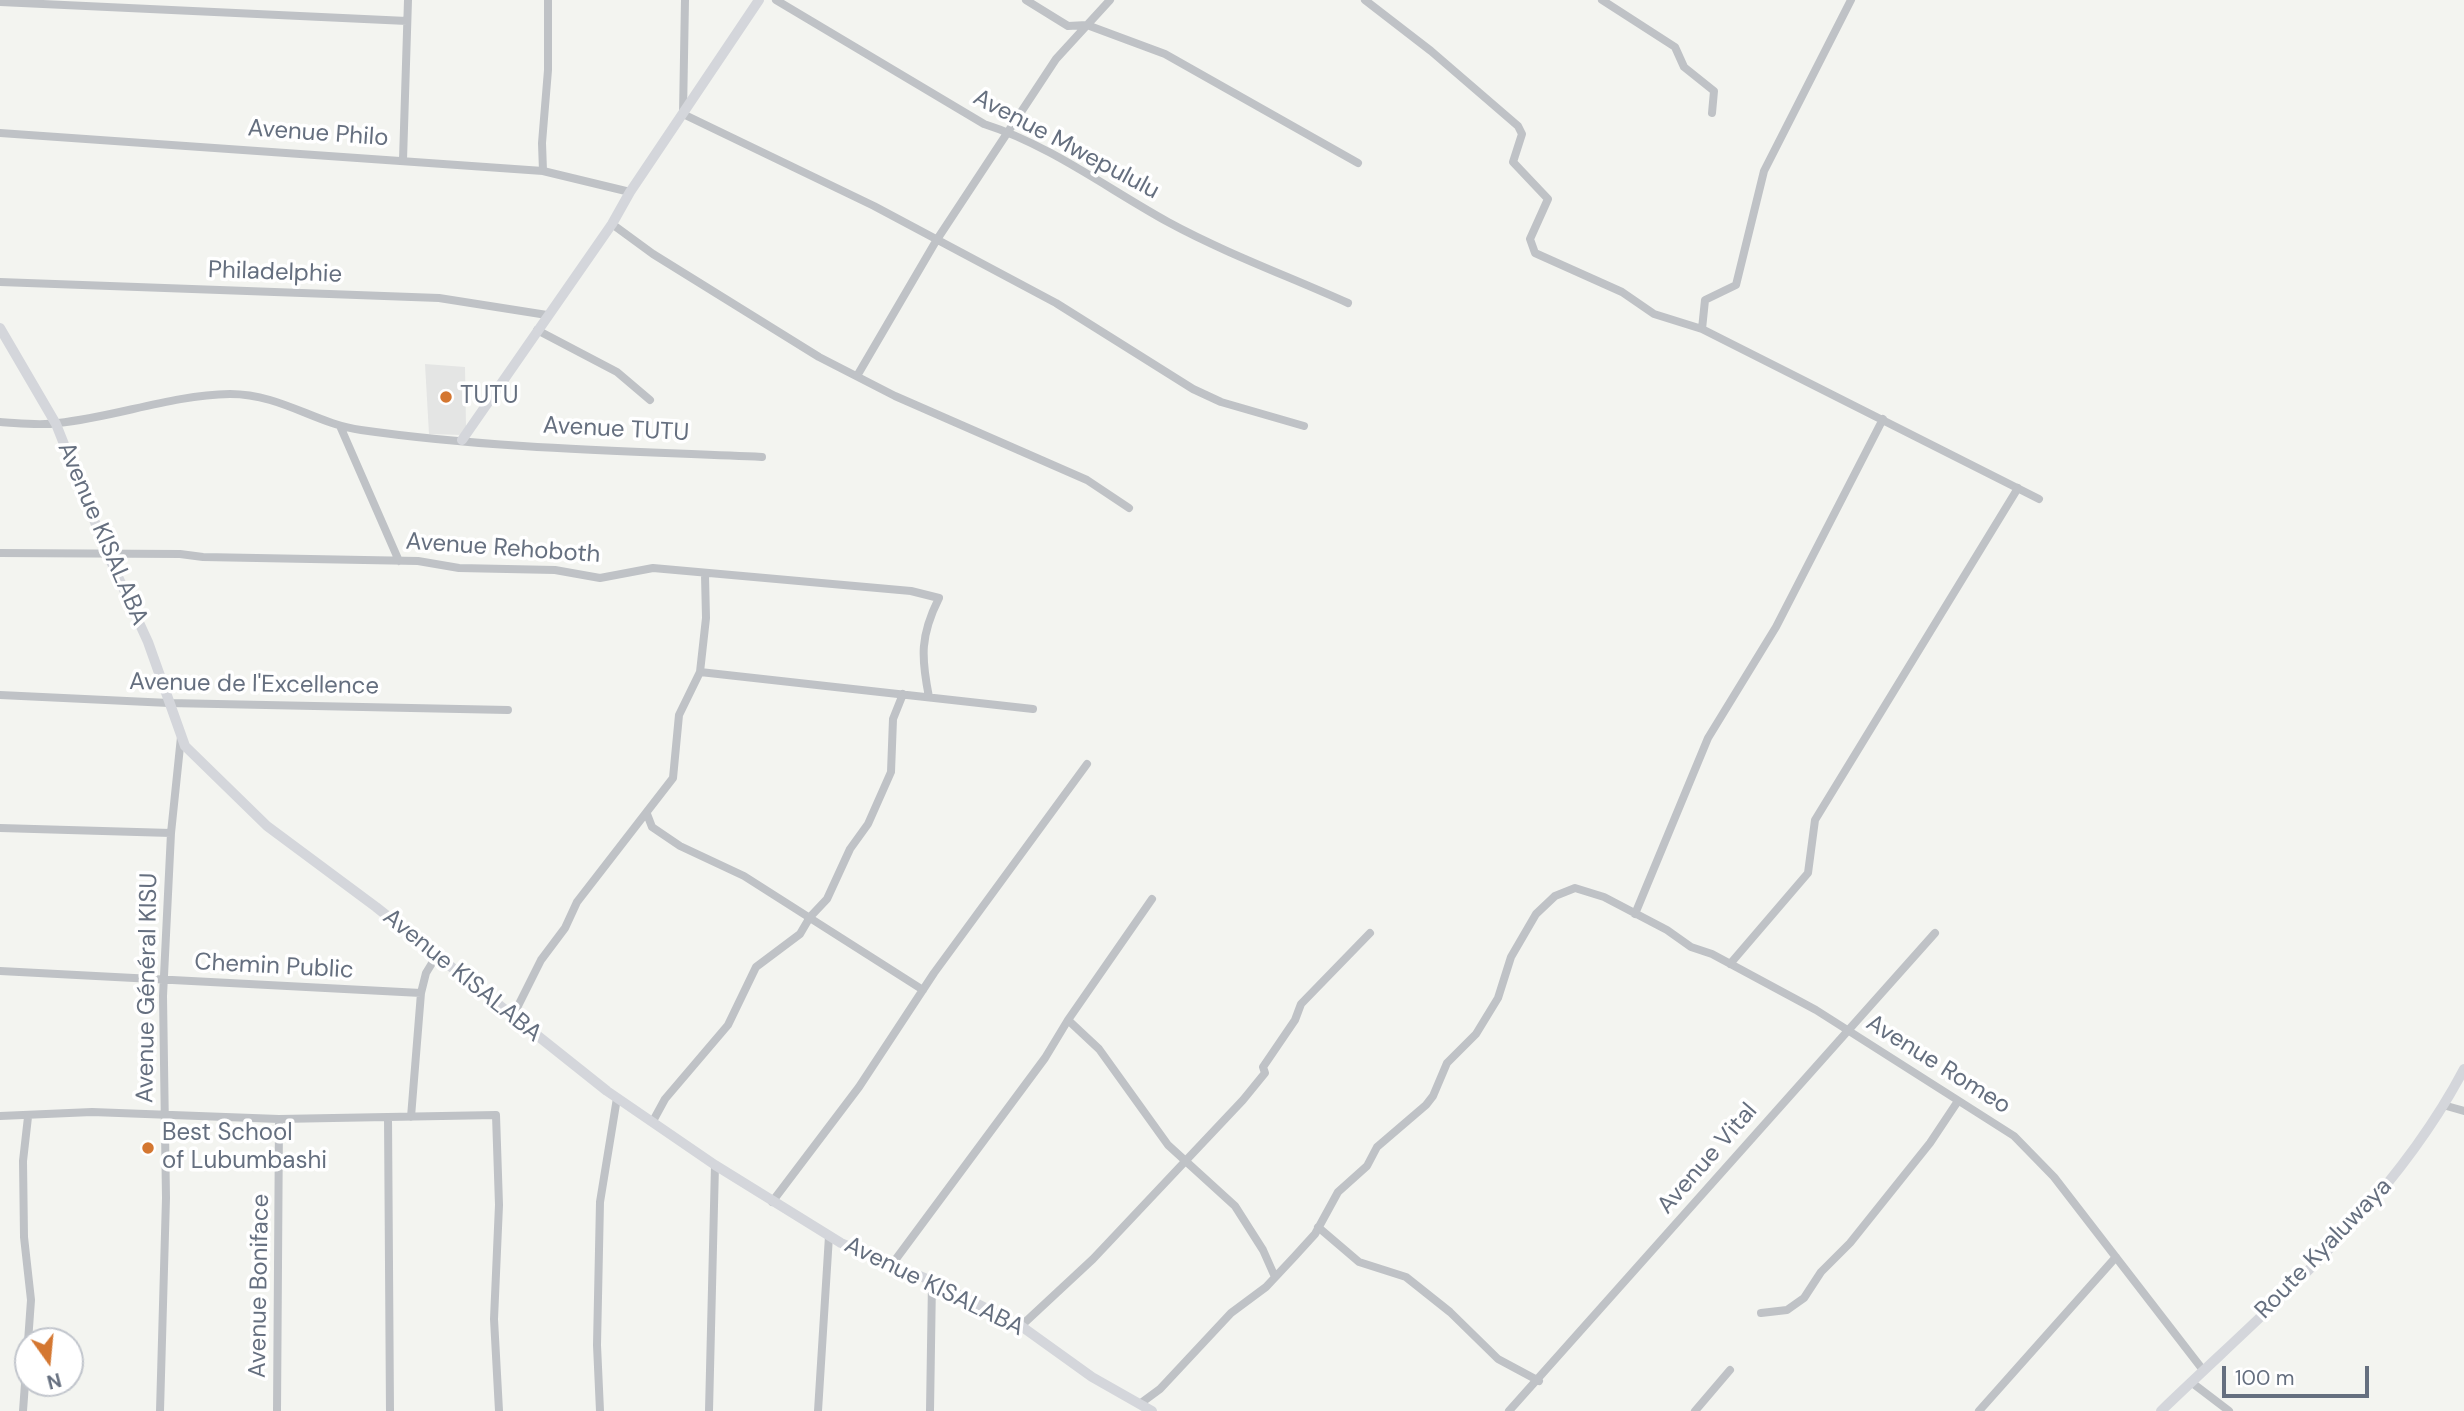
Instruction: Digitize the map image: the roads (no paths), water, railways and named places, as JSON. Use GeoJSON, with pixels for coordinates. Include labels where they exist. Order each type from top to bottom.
{"type":"FeatureCollection","features":[{"type":"Feature","properties":{"kind":"street"},"geometry":{"type":"LineString","coordinates":[[403,160],[408,0]]}},
{"type":"Feature","properties":{"kind":"street"},"geometry":{"type":"LineString","coordinates":[[543,170],[548,0]]}},
{"type":"Feature","properties":{"kind":"street"},"geometry":{"type":"LineString","coordinates":[[683,114],[685,0]]}},
{"type":"Feature","properties":{"kind":"street"},"geometry":{"type":"LineString","coordinates":[[462,440],[612,224],[630,192],[759,0]]}},
{"type":"Feature","properties":{"kind":"street","name":"Avenue Mwepululu"},"geometry":{"type":"LineString","coordinates":[[776,0],[984,124],[1009,132],[1170,223],[1348,303]]}},
{"type":"Feature","properties":{"kind":"street"},"geometry":{"type":"LineString","coordinates":[[1026,0],[1068,26],[1087,24],[1165,54],[1358,163]]}},
{"type":"Feature","properties":{"kind":"street"},"geometry":{"type":"LineString","coordinates":[[857,376],[936,241],[1056,59],[1110,0]]}},
{"type":"Feature","properties":{"kind":"street"},"geometry":{"type":"LineString","coordinates":[[1365,0],[1431,51],[1518,126],[1522,134],[1513,162],[1548,199],[1530,239],[1535,253],[1622,292],[1654,314],[1702,329],[2039,499]]}},
{"type":"Feature","properties":{"kind":"street"},"geometry":{"type":"LineString","coordinates":[[1602,0],[1675,47],[1684,67],[1714,91],[1712,113]]}},
{"type":"Feature","properties":{"kind":"street"},"geometry":{"type":"LineString","coordinates":[[1702,329],[1705,300],[1736,285],[1764,171],[1851,0]]}},
{"type":"Feature","properties":{"kind":"street"},"geometry":{"type":"LineString","coordinates":[[0,2],[407,21]]}},
{"type":"Feature","properties":{"kind":"street"},"geometry":{"type":"LineString","coordinates":[[683,114],[874,206],[1056,303],[1202,393],[1221,402],[1304,426]]}},
{"type":"Feature","properties":{"kind":"street","name":"Avenue Philo"},"geometry":{"type":"LineString","coordinates":[[0,133],[543,170],[630,192]]}},
{"type":"Feature","properties":{"kind":"street"},"geometry":{"type":"LineString","coordinates":[[612,224],[653,254],[819,357],[1087,481],[1129,508]]}},
{"type":"Feature","properties":{"kind":"street","name":"Philadelphie"},"geometry":{"type":"LineString","coordinates":[[0,282],[439,299],[547,315]]}},
{"type":"Feature","properties":{"kind":"street","name":"Avenue KISALABA"},"geometry":{"type":"LineString","coordinates":[[0,328],[56,424],[108,555],[148,642],[185,746],[267,826],[437,955],[617,1098],[715,1165],[829,1236],[932,1281],[1021,1326],[1092,1377],[1152,1411]]}},
{"type":"Feature","properties":{"kind":"street"},"geometry":{"type":"LineString","coordinates":[[537,330],[617,372],[650,400]]}},
{"type":"Feature","properties":{"kind":"street","name":"Avenue TUTU"},"geometry":{"type":"LineString","coordinates":[[56,424],[173,400],[233,394],[287,403],[340,426],[462,440],[762,457]]}},
{"type":"Feature","properties":{"kind":"street"},"geometry":{"type":"LineString","coordinates":[[1635,914],[1708,738],[1776,627],[1883,419]]}},
{"type":"Feature","properties":{"kind":"street"},"geometry":{"type":"LineString","coordinates":[[0,422],[56,424]]}},
{"type":"Feature","properties":{"kind":"street"},"geometry":{"type":"LineString","coordinates":[[340,426],[400,561]]}},
{"type":"Feature","properties":{"kind":"street"},"geometry":{"type":"LineString","coordinates":[[1730,964],[1808,873],[1815,820],[2018,488]]}},
{"type":"Feature","properties":{"kind":"street","name":"Avenue Rehoboth"},"geometry":{"type":"LineString","coordinates":[[0,553],[400,561],[485,570],[555,570],[600,578],[653,568],[705,575],[774,577],[855,588],[911,591],[939,598],[926,624],[922,661],[929,697]]}},
{"type":"Feature","properties":{"kind":"street"},"geometry":{"type":"LineString","coordinates":[[510,1014],[518,1006],[541,960],[565,928],[577,902],[648,814],[673,778],[680,715],[700,672],[706,618],[705,575]]}},
{"type":"Feature","properties":{"kind":"street"},"geometry":{"type":"LineString","coordinates":[[700,672],[1033,709]]}},
{"type":"Feature","properties":{"kind":"street"},"geometry":{"type":"LineString","coordinates":[[653,1121],[665,1099],[728,1026],[757,967],[800,934],[810,917],[827,900],[850,849],[868,824],[891,772],[893,719],[903,694]]}},
{"type":"Feature","properties":{"kind":"street","name":"Avenue de l'Excellence"},"geometry":{"type":"LineString","coordinates":[[0,695],[169,703],[508,710]]}},
{"type":"Feature","properties":{"kind":"street","name":"Avenue Général KISU"},"geometry":{"type":"LineString","coordinates":[[160,1411],[166,1198],[164,981],[171,833],[181,734]]}},
{"type":"Feature","properties":{"kind":"street"},"geometry":{"type":"LineString","coordinates":[[772,1202],[859,1087],[923,990],[1087,764]]}},
{"type":"Feature","properties":{"kind":"street"},"geometry":{"type":"LineString","coordinates":[[648,814],[652,827],[680,846],[744,876],[923,990]]}},
{"type":"Feature","properties":{"kind":"street"},"geometry":{"type":"LineString","coordinates":[[0,828],[171,833]]}},
{"type":"Feature","properties":{"kind":"street","name":"Avenue Romeo"},"geometry":{"type":"LineString","coordinates":[[1318,1227],[1338,1192],[1367,1166],[1377,1147],[1407,1124],[1433,1096],[1447,1063],[1476,1034],[1498,998],[1511,957],[1536,914],[1555,897],[1575,888],[1604,897],[1691,947],[1730,964],[1816,1010],[2014,1136],[2054,1177],[2203,1370]]}},
{"type":"Feature","properties":{"kind":"street"},"geometry":{"type":"LineString","coordinates":[[893,1264],[1045,1058],[1068,1020],[1152,900]]}},
{"type":"Feature","properties":{"kind":"street"},"geometry":{"type":"LineString","coordinates":[[1021,1326],[1093,1259],[1265,1073],[1263,1067],[1295,1020],[1301,1004],[1370,933]]}},
{"type":"Feature","properties":{"kind":"street","name":"Avenue Vital"},"geometry":{"type":"LineString","coordinates":[[1509,1411],[1539,1381],[1846,1030],[1935,933]]}},
{"type":"Feature","properties":{"kind":"street"},"geometry":{"type":"LineString","coordinates":[[411,1117],[421,993],[426,973],[437,955]]}},
{"type":"Feature","properties":{"kind":"street","name":"Chemin Public"},"geometry":{"type":"LineString","coordinates":[[0,971],[421,993]]}},
{"type":"Feature","properties":{"kind":"street"},"geometry":{"type":"LineString","coordinates":[[1068,1020],[1099,1049],[1158,1133],[1235,1206],[1263,1250],[1275,1277]]}},
{"type":"Feature","properties":{"kind":"street","name":"Route Kyaluwaya"},"geometry":{"type":"LineString","coordinates":[[2161,1411],[2318,1263],[2416,1148],[2464,1069]]}},
{"type":"Feature","properties":{"kind":"street"},"geometry":{"type":"LineString","coordinates":[[600,1411],[597,1345],[600,1202],[617,1098]]}},
{"type":"Feature","properties":{"kind":"street"},"geometry":{"type":"LineString","coordinates":[[1762,1313],[1787,1310],[1804,1298],[1821,1272],[1850,1243],[1930,1143],[1958,1101]]}},
{"type":"Feature","properties":{"kind":"street"},"geometry":{"type":"LineString","coordinates":[[2443,1105],[2464,1111]]}},
{"type":"Feature","properties":{"kind":"street"},"geometry":{"type":"LineString","coordinates":[[0,1116],[28,1117],[92,1112],[279,1119],[496,1115],[499,1205],[494,1319],[499,1411]]}},
{"type":"Feature","properties":{"kind":"street"},"geometry":{"type":"LineString","coordinates":[[23,1411],[31,1300],[23,1237],[23,1161],[28,1117]]}},
{"type":"Feature","properties":{"kind":"street"},"geometry":{"type":"LineString","coordinates":[[388,1117],[390,1411]]}},
{"type":"Feature","properties":{"kind":"street","name":"Avenue Boniface"},"geometry":{"type":"LineString","coordinates":[[277,1411],[279,1119]]}},
{"type":"Feature","properties":{"kind":"street"},"geometry":{"type":"LineString","coordinates":[[709,1411],[715,1165]]}},
{"type":"Feature","properties":{"kind":"street"},"geometry":{"type":"LineString","coordinates":[[1141,1403],[1160,1389],[1231,1313],[1275,1277],[1318,1227],[1343,1245],[1359,1262],[1406,1276],[1450,1312],[1498,1359],[1539,1381]]}},
{"type":"Feature","properties":{"kind":"street"},"geometry":{"type":"LineString","coordinates":[[818,1411],[829,1236]]}},
{"type":"Feature","properties":{"kind":"street"},"geometry":{"type":"LineString","coordinates":[[1979,1411],[2116,1257]]}},
{"type":"Feature","properties":{"kind":"street"},"geometry":{"type":"LineString","coordinates":[[930,1411],[932,1281]]}},
{"type":"Feature","properties":{"kind":"street"},"geometry":{"type":"LineString","coordinates":[[1695,1411],[1730,1370]]}},
{"type":"Feature","properties":{"kind":"street"},"geometry":{"type":"LineString","coordinates":[[2190,1382],[2229,1411]]}},
{"type":"Feature","properties":{"kind":"place","name":"TUTU"},"geometry":{"type":"Point","coordinates":[446,397]}},
{"type":"Feature","properties":{"kind":"place","name":"Best School of Lubumbashi"},"geometry":{"type":"Point","coordinates":[148,1148]}}]}
